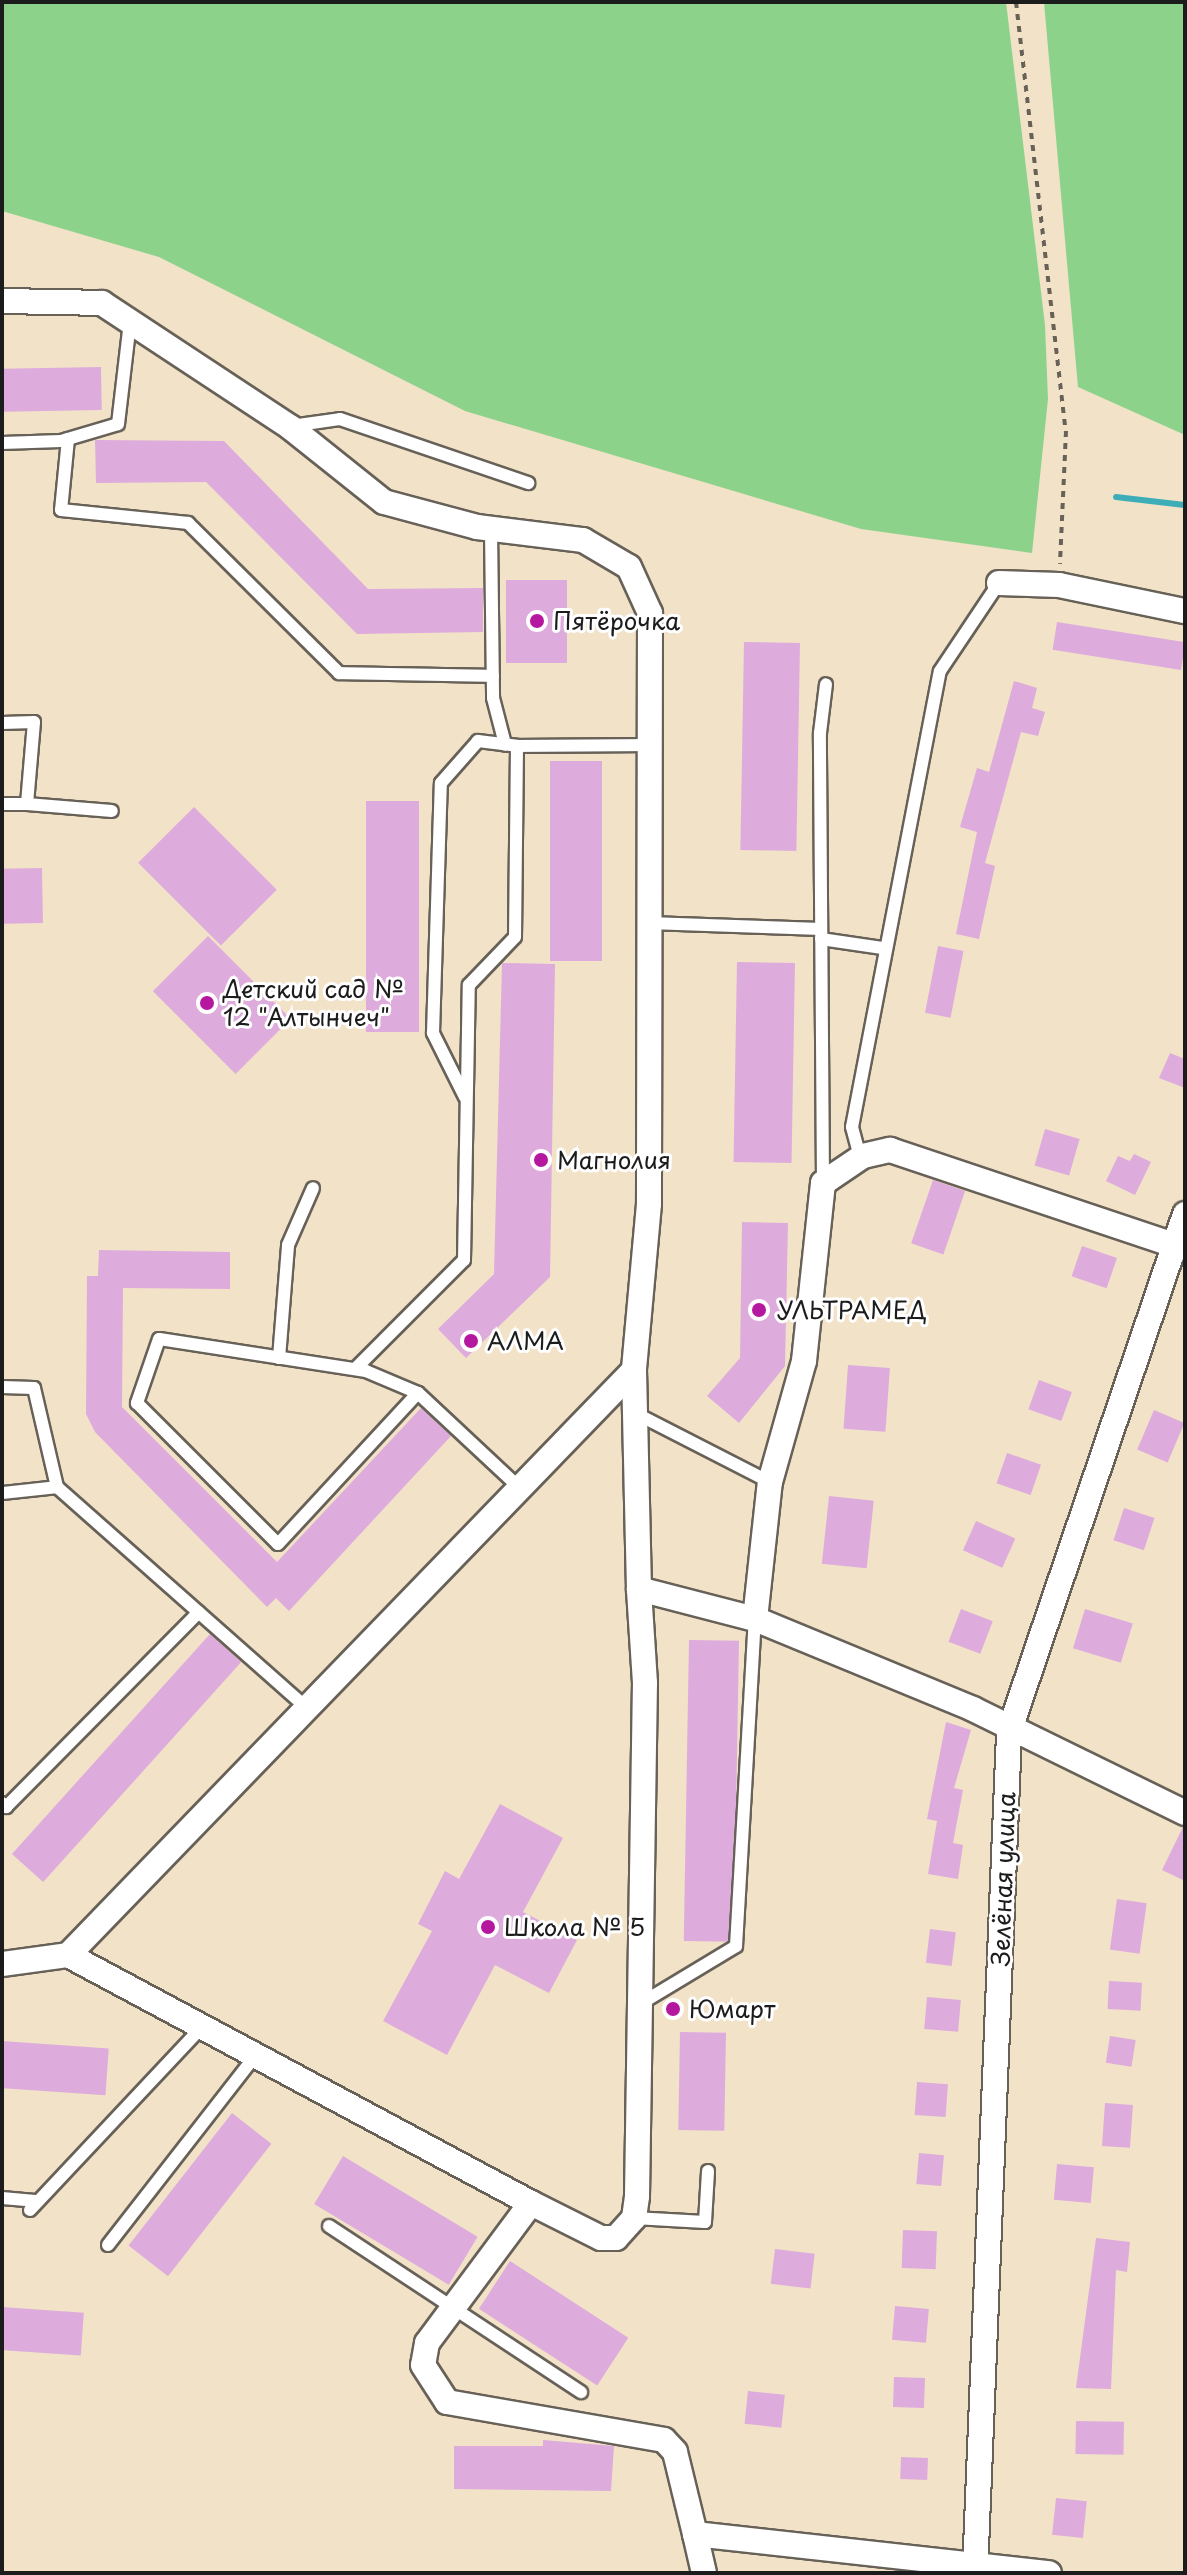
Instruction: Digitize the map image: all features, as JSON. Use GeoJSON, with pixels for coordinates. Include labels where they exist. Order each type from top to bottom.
{"type":"FeatureCollection","features":[{"type":"Feature","properties":{"kind":"street"},"geometry":{"type":"LineString","coordinates":[[2,301],[102,303],[290,427],[384,502],[491,529],[583,540],[629,567],[650,613],[649,1204],[634,1370],[639,1589],[645,1683],[634,2218],[616,2238],[601,2238],[68,1955],[2,1964]]}},
{"type":"Feature","properties":{"kind":"street"},"geometry":{"type":"LineString","coordinates":[[999,583],[1059,585],[1185,611]]}},
{"type":"Feature","properties":{"kind":"street"},"geometry":{"type":"LineString","coordinates":[[755,1619],[770,1482],[804,1361],[823,1183],[860,1157],[890,1150],[1178,1246]]}},
{"type":"Feature","properties":{"kind":"street","name":"Зелёная улица"},"geometry":{"type":"LineString","coordinates":[[975,2569],[1009,1732],[1178,1246],[1185,1214]]}},
{"type":"Feature","properties":{"kind":"street"},"geometry":{"type":"LineString","coordinates":[[68,1955],[634,1370]]}},
{"type":"Feature","properties":{"kind":"street"},"geometry":{"type":"LineString","coordinates":[[639,1589],[755,1619],[973,1709],[1009,1732],[1185,1813]]}},
{"type":"Feature","properties":{"kind":"street"},"geometry":{"type":"LineString","coordinates":[[531,2203],[427,2343],[423,2365],[431,2388],[468,2410],[664,2440],[675,2452],[704,2573]]}},
{"type":"Feature","properties":{"kind":"street"},"geometry":{"type":"LineString","coordinates":[[695,2534],[975,2569],[1049,2573]]}},
{"type":"Feature","properties":{"kind":"lane"},"geometry":{"type":"LineString","coordinates":[[2,443],[68,439],[118,424],[130,322]]}},
{"type":"Feature","properties":{"kind":"lane"},"geometry":{"type":"LineString","coordinates":[[290,427],[340,419],[528,483]]}},
{"type":"Feature","properties":{"kind":"lane"},"geometry":{"type":"LineString","coordinates":[[68,439],[61,510],[188,523],[339,673],[493,676]]}},
{"type":"Feature","properties":{"kind":"lane"},"geometry":{"type":"LineString","coordinates":[[355,1369],[464,1260],[469,985],[515,937],[511,745],[493,676],[491,529]]}},
{"type":"Feature","properties":{"kind":"lane"},"geometry":{"type":"LineString","coordinates":[[860,1157],[852,1127],[882,948],[940,671],[999,583]]}},
{"type":"Feature","properties":{"kind":"lane"},"geometry":{"type":"LineString","coordinates":[[823,1183],[821,934],[826,684]]}},
{"type":"Feature","properties":{"kind":"lane"},"geometry":{"type":"LineString","coordinates":[[2,723],[34,722],[27,804]]}},
{"type":"Feature","properties":{"kind":"lane"},"geometry":{"type":"LineString","coordinates":[[467,1100],[433,1033],[441,783],[478,741],[511,745],[650,745]]}},
{"type":"Feature","properties":{"kind":"lane"},"geometry":{"type":"LineString","coordinates":[[2,804],[112,811]]}},
{"type":"Feature","properties":{"kind":"lane"},"geometry":{"type":"LineString","coordinates":[[649,923],[821,934],[882,948]]}},
{"type":"Feature","properties":{"kind":"lane"},"geometry":{"type":"LineString","coordinates":[[279,1358],[288,1245],[313,1188]]}},
{"type":"Feature","properties":{"kind":"lane"},"geometry":{"type":"LineString","coordinates":[[418,1393],[278,1544],[137,1403],[159,1339],[355,1369],[418,1393],[520,1488]]}},
{"type":"Feature","properties":{"kind":"lane"},"geometry":{"type":"LineString","coordinates":[[2,1387],[34,1388],[57,1487],[307,1708]]}},
{"type":"Feature","properties":{"kind":"lane"},"geometry":{"type":"LineString","coordinates":[[635,1413],[770,1482]]}},
{"type":"Feature","properties":{"kind":"lane"},"geometry":{"type":"LineString","coordinates":[[2,1493],[57,1487]]}},
{"type":"Feature","properties":{"kind":"lane"},"geometry":{"type":"LineString","coordinates":[[2,1803],[6,1807],[199,1612]]}},
{"type":"Feature","properties":{"kind":"lane"},"geometry":{"type":"LineString","coordinates":[[640,2004],[736,1946],[755,1619]]}},
{"type":"Feature","properties":{"kind":"lane"},"geometry":{"type":"LineString","coordinates":[[2,2198],[34,2206],[202,2027]]}},
{"type":"Feature","properties":{"kind":"lane"},"geometry":{"type":"LineString","coordinates":[[108,2245],[255,2056]]}},
{"type":"Feature","properties":{"kind":"lane"},"geometry":{"type":"LineString","coordinates":[[634,2218],[705,2222],[708,2171]]}},
{"type":"Feature","properties":{"kind":"lane"},"geometry":{"type":"LineString","coordinates":[[329,2226],[581,2392]]}},
{"type":"Feature","properties":{"kind":"path"},"geometry":{"type":"LineString","coordinates":[[1016,2],[1066,431],[1059,585]]}},
{"type":"Feature","properties":{"kind":"green space"},"geometry":{"type":"Polygon","coordinates":[[[2,2],[1006,2],[1045,325],[1048,399],[1032,553],[861,529],[465,411],[159,257],[2,211],[2,2]]]}},
{"type":"Feature","properties":{"kind":"green space"},"geometry":{"type":"Polygon","coordinates":[[[1044,2],[1185,2],[1185,435],[1078,387],[1044,2]]]}},
{"type":"Feature","properties":{"kind":"building"},"geometry":{"type":"Polygon","coordinates":[[[101,367],[102,410],[3,412],[2,369],[101,367]]]}},
{"type":"Feature","properties":{"kind":"building"},"geometry":{"type":"Polygon","coordinates":[[[95,440],[224,441],[368,589],[483,588],[483,632],[357,634],[206,482],[96,483],[95,440]]]}},
{"type":"Feature","properties":{"kind":"building"},"geometry":{"type":"Polygon","coordinates":[[[506,580],[567,580],[567,663],[506,663],[506,580]]]}},
{"type":"Feature","properties":{"kind":"building"},"geometry":{"type":"Polygon","coordinates":[[[1057,622],[1185,642],[1181,670],[1053,650],[1057,622]]]}},
{"type":"Feature","properties":{"kind":"building"},"geometry":{"type":"Polygon","coordinates":[[[744,642],[800,643],[796,851],[740,850],[744,642]]]}},
{"type":"Feature","properties":{"kind":"building"},"geometry":{"type":"Polygon","coordinates":[[[1014,681],[1037,688],[1032,708],[1045,712],[1038,736],[1021,732],[985,863],[995,866],[979,939],[956,934],[977,832],[960,827],[977,768],[989,772],[1014,681]]]}},
{"type":"Feature","properties":{"kind":"building"},"geometry":{"type":"Polygon","coordinates":[[[550,761],[602,761],[602,961],[550,961],[550,761]]]}},
{"type":"Feature","properties":{"kind":"building"},"geometry":{"type":"Polygon","coordinates":[[[366,801],[419,801],[419,1032],[366,1032],[366,801]]]}},
{"type":"Feature","properties":{"kind":"building"},"geometry":{"type":"Polygon","coordinates":[[[194,807],[277,890],[221,946],[138,863],[194,807]]]}},
{"type":"Feature","properties":{"kind":"building"},"geometry":{"type":"Polygon","coordinates":[[[42,868],[43,923],[3,924],[2,869],[42,868]]]}},
{"type":"Feature","properties":{"kind":"building"},"geometry":{"type":"Polygon","coordinates":[[[208,936],[291,1019],[236,1074],[153,991],[208,936]]]}},
{"type":"Feature","properties":{"kind":"building"},"geometry":{"type":"Polygon","coordinates":[[[938,946],[964,951],[951,1018],[925,1013],[938,946]]]}},
{"type":"Feature","properties":{"kind":"building"},"geometry":{"type":"Polygon","coordinates":[[[737,962],[795,963],[792,1163],[734,1162],[737,962]]]}},
{"type":"Feature","properties":{"kind":"building"},"geometry":{"type":"Polygon","coordinates":[[[502,963],[555,964],[550,1277],[466,1358],[438,1329],[494,1274],[502,963]]]}},
{"type":"Feature","properties":{"kind":"building"},"geometry":{"type":"Polygon","coordinates":[[[1170,1053],[1185,1059],[1185,1088],[1159,1078],[1170,1053]]]}},
{"type":"Feature","properties":{"kind":"building"},"geometry":{"type":"Polygon","coordinates":[[[1045,1129],[1080,1139],[1069,1175],[1035,1166],[1045,1129]]]}},
{"type":"Feature","properties":{"kind":"building"},"geometry":{"type":"Polygon","coordinates":[[[1134,1154],[1151,1162],[1135,1195],[1106,1181],[1118,1156],[1130,1161],[1134,1154]]]}},
{"type":"Feature","properties":{"kind":"building"},"geometry":{"type":"Polygon","coordinates":[[[933,1180],[965,1191],[943,1254],[911,1243],[933,1180]]]}},
{"type":"Feature","properties":{"kind":"building"},"geometry":{"type":"Polygon","coordinates":[[[742,1222],[788,1223],[785,1366],[739,1423],[707,1396],[740,1358],[742,1222]]]}},
{"type":"Feature","properties":{"kind":"building"},"geometry":{"type":"Polygon","coordinates":[[[1082,1246],[1117,1258],[1107,1288],[1072,1276],[1082,1246]]]}},
{"type":"Feature","properties":{"kind":"building"},"geometry":{"type":"Polygon","coordinates":[[[99,1250],[230,1252],[230,1289],[123,1288],[122,1407],[277,1562],[421,1408],[451,1436],[289,1611],[276,1598],[267,1607],[95,1432],[86,1414],[87,1276],[98,1276],[99,1250]]]}},
{"type":"Feature","properties":{"kind":"building"},"geometry":{"type":"Polygon","coordinates":[[[848,1365],[890,1368],[885,1432],[844,1429],[848,1365]]]}},
{"type":"Feature","properties":{"kind":"building"},"geometry":{"type":"Polygon","coordinates":[[[1039,1380],[1072,1392],[1061,1421],[1028,1409],[1039,1380]]]}},
{"type":"Feature","properties":{"kind":"building"},"geometry":{"type":"Polygon","coordinates":[[[1154,1410],[1184,1423],[1168,1462],[1137,1450],[1154,1410]]]}},
{"type":"Feature","properties":{"kind":"building"},"geometry":{"type":"Polygon","coordinates":[[[1007,1453],[1041,1465],[1031,1495],[997,1483],[1007,1453]]]}},
{"type":"Feature","properties":{"kind":"building"},"geometry":{"type":"Polygon","coordinates":[[[829,1496],[874,1501],[867,1568],[822,1564],[829,1496]]]}},
{"type":"Feature","properties":{"kind":"building"},"geometry":{"type":"Polygon","coordinates":[[[1124,1508],[1154,1518],[1144,1550],[1113,1540],[1124,1508]]]}},
{"type":"Feature","properties":{"kind":"building"},"geometry":{"type":"Polygon","coordinates":[[[976,1521],[1015,1538],[1002,1568],[963,1550],[976,1521]]]}},
{"type":"Feature","properties":{"kind":"building"},"geometry":{"type":"Polygon","coordinates":[[[961,1609],[993,1621],[980,1654],[948,1642],[961,1609]]]}},
{"type":"Feature","properties":{"kind":"building"},"geometry":{"type":"Polygon","coordinates":[[[1085,1609],[1133,1624],[1121,1663],[1073,1648],[1085,1609]]]}},
{"type":"Feature","properties":{"kind":"building"},"geometry":{"type":"Polygon","coordinates":[[[210,1634],[241,1662],[43,1882],[12,1854],[210,1634]]]}},
{"type":"Feature","properties":{"kind":"building"},"geometry":{"type":"Polygon","coordinates":[[[689,1640],[739,1641],[734,1942],[684,1941],[689,1640]]]}},
{"type":"Feature","properties":{"kind":"building"},"geometry":{"type":"Polygon","coordinates":[[[946,1722],[971,1730],[954,1788],[963,1790],[953,1843],[963,1845],[958,1879],[928,1874],[937,1821],[927,1819],[946,1722]]]}},
{"type":"Feature","properties":{"kind":"building","name":"Школа № 5"},"geometry":{"type":"Polygon","coordinates":[[[500,1804],[563,1838],[523,1912],[577,1940],[549,1993],[495,1965],[447,2055],[383,2021],[432,1931],[418,1924],[445,1871],[459,1879],[500,1804]]]}},
{"type":"Feature","properties":{"kind":"building"},"geometry":{"type":"Polygon","coordinates":[[[1185,1828],[1185,1881],[1162,1870],[1185,1828]]]}},
{"type":"Feature","properties":{"kind":"building"},"geometry":{"type":"Polygon","coordinates":[[[1117,1899],[1147,1903],[1140,1954],[1110,1950],[1117,1899]]]}},
{"type":"Feature","properties":{"kind":"building"},"geometry":{"type":"Polygon","coordinates":[[[930,1929],[956,1932],[952,1966],[926,1963],[930,1929]]]}},
{"type":"Feature","properties":{"kind":"building"},"geometry":{"type":"Polygon","coordinates":[[[1109,1981],[1142,1983],[1140,2011],[1108,2009],[1109,1981]]]}},
{"type":"Feature","properties":{"kind":"building"},"geometry":{"type":"Polygon","coordinates":[[[927,1997],[961,2000],[958,2032],[924,2029],[927,1997]]]}},
{"type":"Feature","properties":{"kind":"building"},"geometry":{"type":"Polygon","coordinates":[[[680,2032],[726,2033],[724,2131],[678,2130],[680,2032]]]}},
{"type":"Feature","properties":{"kind":"building"},"geometry":{"type":"Polygon","coordinates":[[[1110,2036],[1136,2040],[1131,2067],[1106,2063],[1110,2036]]]}},
{"type":"Feature","properties":{"kind":"building"},"geometry":{"type":"Polygon","coordinates":[[[2,2041],[109,2048],[105,2095],[2,2088],[2,2041]]]}},
{"type":"Feature","properties":{"kind":"building"},"geometry":{"type":"Polygon","coordinates":[[[917,2082],[948,2084],[946,2117],[915,2115],[917,2082]]]}},
{"type":"Feature","properties":{"kind":"building"},"geometry":{"type":"Polygon","coordinates":[[[1105,2103],[1133,2105],[1130,2148],[1102,2146],[1105,2103]]]}},
{"type":"Feature","properties":{"kind":"building"},"geometry":{"type":"Polygon","coordinates":[[[232,2113],[271,2144],[168,2276],[129,2245],[232,2113]]]}},
{"type":"Feature","properties":{"kind":"building"},"geometry":{"type":"Polygon","coordinates":[[[919,2153],[944,2155],[941,2186],[916,2184],[919,2153]]]}},
{"type":"Feature","properties":{"kind":"building"},"geometry":{"type":"Polygon","coordinates":[[[343,2156],[478,2237],[449,2285],[314,2204],[343,2156]]]}},
{"type":"Feature","properties":{"kind":"building"},"geometry":{"type":"Polygon","coordinates":[[[1057,2164],[1094,2167],[1091,2203],[1054,2200],[1057,2164]]]}},
{"type":"Feature","properties":{"kind":"building"},"geometry":{"type":"Polygon","coordinates":[[[903,2230],[937,2231],[936,2269],[902,2268],[903,2230]]]}},
{"type":"Feature","properties":{"kind":"building"},"geometry":{"type":"Polygon","coordinates":[[[1096,2238],[1130,2242],[1127,2272],[1116,2270],[1111,2389],[1076,2388],[1096,2238]]]}},
{"type":"Feature","properties":{"kind":"building"},"geometry":{"type":"Polygon","coordinates":[[[775,2249],[815,2254],[810,2289],[771,2284],[775,2249]]]}},
{"type":"Feature","properties":{"kind":"building"},"geometry":{"type":"Polygon","coordinates":[[[510,2261],[628,2338],[597,2386],[479,2309],[510,2261]]]}},
{"type":"Feature","properties":{"kind":"building"},"geometry":{"type":"Polygon","coordinates":[[[895,2306],[929,2309],[926,2343],[892,2340],[895,2306]]]}},
{"type":"Feature","properties":{"kind":"building"},"geometry":{"type":"Polygon","coordinates":[[[2,2307],[84,2313],[81,2356],[2,2350],[2,2307]]]}},
{"type":"Feature","properties":{"kind":"building"},"geometry":{"type":"Polygon","coordinates":[[[894,2377],[925,2378],[924,2408],[893,2407],[894,2377]]]}},
{"type":"Feature","properties":{"kind":"building"},"geometry":{"type":"Polygon","coordinates":[[[748,2391],[785,2395],[781,2428],[745,2424],[748,2391]]]}},
{"type":"Feature","properties":{"kind":"building"},"geometry":{"type":"Polygon","coordinates":[[[1076,2421],[1124,2422],[1123,2455],[1075,2454],[1076,2421]]]}},
{"type":"Feature","properties":{"kind":"building"},"geometry":{"type":"Polygon","coordinates":[[[543,2440],[614,2446],[611,2491],[454,2489],[454,2446],[543,2446],[543,2440]]]}},
{"type":"Feature","properties":{"kind":"building"},"geometry":{"type":"Polygon","coordinates":[[[901,2457],[928,2458],[927,2480],[900,2479],[901,2457]]]}},
{"type":"Feature","properties":{"kind":"building"},"geometry":{"type":"Polygon","coordinates":[[[1056,2498],[1087,2501],[1083,2538],[1052,2535],[1056,2498]]]}},
{"type":"Feature","properties":{"kind":"waterway"},"geometry":{"type":"LineString","coordinates":[[1116,497],[1185,505]]}},
{"type":"Feature","properties":{"kind":"place","name":"Пятёрочка"},"geometry":{"type":"Point","coordinates":[537,621]}},
{"type":"Feature","properties":{"kind":"place","name":"Детский сад № 12 \"Алтынчеч\""},"geometry":{"type":"Point","coordinates":[207,1003]}},
{"type":"Feature","properties":{"kind":"place","name":"Магнолия"},"geometry":{"type":"Point","coordinates":[541,1160]}},
{"type":"Feature","properties":{"kind":"place","name":"УЛЬТРАМЕД"},"geometry":{"type":"Point","coordinates":[759,1310]}},
{"type":"Feature","properties":{"kind":"place","name":"АЛМА"},"geometry":{"type":"Point","coordinates":[471,1341]}},
{"type":"Feature","properties":{"kind":"place","name":"Школа № 5"},"geometry":{"type":"Point","coordinates":[488,1927]}},
{"type":"Feature","properties":{"kind":"place","name":"Юмарт"},"geometry":{"type":"Point","coordinates":[673,2009]}}]}
